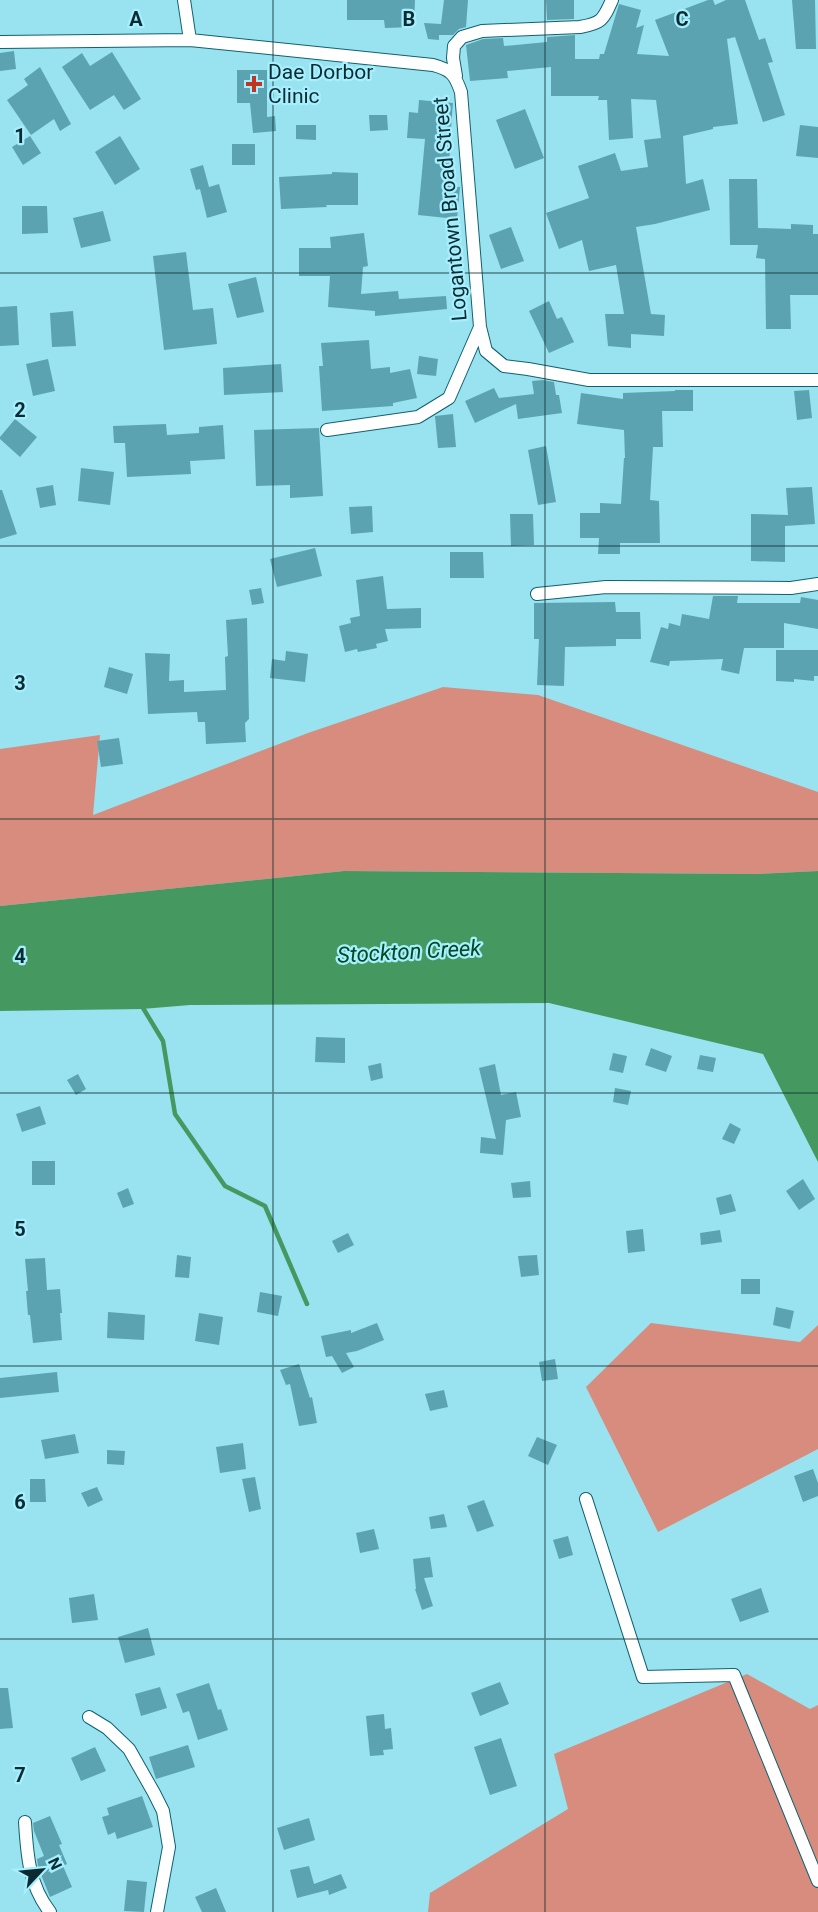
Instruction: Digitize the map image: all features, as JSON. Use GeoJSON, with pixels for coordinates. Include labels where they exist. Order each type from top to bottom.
{"type":"FeatureCollection","features":[{"type":"Feature","properties":{"kind":"street"},"geometry":{"type":"LineString","coordinates":[[184,0],[190,40]]}},
{"type":"Feature","properties":{"kind":"street"},"geometry":{"type":"LineString","coordinates":[[456,76],[454,46],[462,37],[482,31],[580,27],[596,24],[605,15],[612,0]]}},
{"type":"Feature","properties":{"kind":"street","name":"Logantown Broad Street"},"geometry":{"type":"LineString","coordinates":[[0,42],[190,40],[434,65],[444,68],[456,76],[461,92],[480,327],[486,351],[504,366],[589,380],[818,380]]}},
{"type":"Feature","properties":{"kind":"street"},"geometry":{"type":"LineString","coordinates":[[327,430],[418,417],[449,398],[480,327]]}},
{"type":"Feature","properties":{"kind":"street"},"geometry":{"type":"LineString","coordinates":[[537,594],[606,587],[791,588],[818,584]]}},
{"type":"Feature","properties":{"kind":"street"},"geometry":{"type":"LineString","coordinates":[[586,1499],[643,1677],[734,1675],[818,1881]]}},
{"type":"Feature","properties":{"kind":"street"},"geometry":{"type":"LineString","coordinates":[[89,1717],[107,1728],[129,1749],[163,1811],[169,1847],[157,1912]]}},
{"type":"Feature","properties":{"kind":"street"},"geometry":{"type":"LineString","coordinates":[[25,1822],[27,1849],[34,1885],[40,1899],[50,1912]]}},
{"type":"Feature","properties":{"kind":"shaded area"},"geometry":{"type":"Polygon","coordinates":[[[443,687],[538,695],[818,792],[818,871],[759,874],[344,871],[0,906],[0,749],[100,735],[93,815],[308,733],[443,687]]]}},
{"type":"Feature","properties":{"kind":"shaded area"},"geometry":{"type":"Polygon","coordinates":[[[651,1323],[800,1342],[818,1325],[818,1449],[658,1532],[586,1387],[651,1323]]]}},
{"type":"Feature","properties":{"kind":"shaded area"},"geometry":{"type":"Polygon","coordinates":[[[747,1674],[810,1709],[818,1705],[818,1912],[428,1912],[430,1893],[568,1809],[554,1754],[747,1674]]]}},
{"type":"Feature","properties":{"kind":"water","name":"Stockton Creek"},"geometry":{"type":"Polygon","coordinates":[[[344,871],[759,874],[818,871],[818,1162],[763,1054],[549,1003],[190,1005],[142,1009],[0,1011],[0,906],[344,871]]]}},
{"type":"Feature","properties":{"kind":"building"},"geometry":{"type":"Polygon","coordinates":[[[347,0],[415,0],[414,27],[385,28],[384,20],[347,20],[347,0]]]}},
{"type":"Feature","properties":{"kind":"building"},"geometry":{"type":"Polygon","coordinates":[[[444,0],[468,0],[466,27],[459,29],[453,35],[439,35],[439,40],[428,39],[424,23],[441,24],[444,0]]]}},
{"type":"Feature","properties":{"kind":"building"},"geometry":{"type":"Polygon","coordinates":[[[546,0],[574,0],[574,19],[547,20],[546,0]]]}},
{"type":"Feature","properties":{"kind":"building"},"geometry":{"type":"Polygon","coordinates":[[[713,0],[715,5],[726,0],[745,0],[759,40],[765,38],[773,62],[768,63],[785,115],[763,122],[735,37],[727,39],[738,124],[713,127],[713,129],[683,136],[686,184],[703,179],[710,210],[636,227],[651,314],[665,315],[664,336],[631,334],[631,348],[608,346],[605,314],[624,314],[616,265],[589,271],[582,240],[559,249],[546,213],[589,198],[578,166],[615,153],[621,171],[648,167],[644,140],[661,138],[656,100],[631,99],[633,138],[609,140],[607,100],[598,100],[599,96],[551,96],[551,67],[507,71],[508,78],[470,81],[466,45],[483,39],[503,38],[504,46],[547,42],[547,37],[575,35],[575,59],[599,59],[600,54],[604,54],[619,4],[641,10],[636,28],[644,25],[637,54],[669,56],[655,20],[713,0]]]}},
{"type":"Feature","properties":{"kind":"building"},"geometry":{"type":"Polygon","coordinates":[[[792,0],[815,0],[816,49],[796,49],[792,0]]]}},
{"type":"Feature","properties":{"kind":"building"},"geometry":{"type":"Polygon","coordinates":[[[14,51],[16,69],[0,71],[0,53],[14,51]]]}},
{"type":"Feature","properties":{"kind":"building"},"geometry":{"type":"Polygon","coordinates":[[[112,52],[141,99],[124,110],[114,95],[90,110],[62,67],[82,53],[90,66],[112,52]]]}},
{"type":"Feature","properties":{"kind":"building"},"geometry":{"type":"Polygon","coordinates":[[[40,67],[71,124],[60,131],[54,119],[31,135],[7,100],[28,85],[24,79],[40,67]]]}},
{"type":"Feature","properties":{"kind":"building","name":"Dae Dorbor Clinic"},"geometry":{"type":"Polygon","coordinates":[[[237,70],[267,70],[267,117],[275,116],[276,131],[253,133],[250,103],[237,103],[237,70]]]}},
{"type":"Feature","properties":{"kind":"building"},"geometry":{"type":"Polygon","coordinates":[[[419,100],[453,103],[449,186],[460,187],[457,219],[418,215],[425,139],[407,138],[409,112],[418,113],[419,100]]]}},
{"type":"Feature","properties":{"kind":"building"},"geometry":{"type":"Polygon","coordinates":[[[525,109],[544,158],[515,169],[496,120],[525,109]]]}},
{"type":"Feature","properties":{"kind":"building"},"geometry":{"type":"Polygon","coordinates":[[[369,115],[387,115],[388,130],[370,131],[369,115]]]}},
{"type":"Feature","properties":{"kind":"building"},"geometry":{"type":"Polygon","coordinates":[[[296,125],[316,125],[316,140],[296,139],[296,125]]]}},
{"type":"Feature","properties":{"kind":"building"},"geometry":{"type":"Polygon","coordinates":[[[800,125],[818,127],[818,158],[796,156],[800,125]]]}},
{"type":"Feature","properties":{"kind":"building"},"geometry":{"type":"Polygon","coordinates":[[[30,136],[41,153],[23,165],[12,147],[30,136]]]}},
{"type":"Feature","properties":{"kind":"building"},"geometry":{"type":"Polygon","coordinates":[[[120,136],[140,169],[115,185],[95,152],[120,136]]]}},
{"type":"Feature","properties":{"kind":"building"},"geometry":{"type":"Polygon","coordinates":[[[232,144],[255,144],[255,165],[232,165],[232,144]]]}},
{"type":"Feature","properties":{"kind":"building"},"geometry":{"type":"Polygon","coordinates":[[[203,165],[209,187],[206,188],[219,184],[227,212],[207,218],[200,189],[196,190],[190,169],[203,165]]]}},
{"type":"Feature","properties":{"kind":"building"},"geometry":{"type":"Polygon","coordinates":[[[332,172],[358,173],[358,205],[281,209],[279,177],[332,174],[332,172]]]}},
{"type":"Feature","properties":{"kind":"building"},"geometry":{"type":"Polygon","coordinates":[[[729,179],[757,179],[758,228],[791,229],[791,224],[813,225],[813,234],[818,234],[818,295],[790,295],[791,329],[766,329],[765,259],[756,258],[758,245],[730,245],[729,179]]]}},
{"type":"Feature","properties":{"kind":"building"},"geometry":{"type":"Polygon","coordinates":[[[22,206],[47,206],[48,233],[22,234],[22,206]]]}},
{"type":"Feature","properties":{"kind":"building"},"geometry":{"type":"Polygon","coordinates":[[[103,211],[111,241],[81,248],[73,218],[103,211]]]}},
{"type":"Feature","properties":{"kind":"building"},"geometry":{"type":"Polygon","coordinates":[[[511,227],[524,261],[501,269],[489,235],[511,227]]]}},
{"type":"Feature","properties":{"kind":"building"},"geometry":{"type":"Polygon","coordinates":[[[364,233],[368,266],[363,267],[361,294],[398,291],[399,299],[446,296],[447,309],[375,316],[375,311],[328,307],[330,276],[299,276],[299,248],[331,248],[330,237],[364,233]]]}},
{"type":"Feature","properties":{"kind":"building"},"geometry":{"type":"Polygon","coordinates":[[[186,252],[193,310],[213,308],[217,344],[164,350],[153,256],[186,252]]]}},
{"type":"Feature","properties":{"kind":"building"},"geometry":{"type":"Polygon","coordinates":[[[256,277],[264,312],[237,318],[228,284],[256,277]]]}},
{"type":"Feature","properties":{"kind":"building"},"geometry":{"type":"Polygon","coordinates":[[[549,301],[557,319],[562,317],[574,342],[549,353],[529,311],[549,301]]]}},
{"type":"Feature","properties":{"kind":"building"},"geometry":{"type":"Polygon","coordinates":[[[17,306],[19,345],[0,346],[0,307],[17,306]]]}},
{"type":"Feature","properties":{"kind":"building"},"geometry":{"type":"Polygon","coordinates":[[[73,311],[76,346],[52,347],[50,313],[73,311]]]}},
{"type":"Feature","properties":{"kind":"building"},"geometry":{"type":"Polygon","coordinates":[[[369,340],[371,369],[390,367],[390,373],[410,369],[417,398],[393,403],[393,406],[322,411],[319,366],[323,366],[321,343],[369,340]]]}},
{"type":"Feature","properties":{"kind":"building"},"geometry":{"type":"Polygon","coordinates":[[[419,356],[438,359],[436,376],[417,374],[419,356]]]}},
{"type":"Feature","properties":{"kind":"building"},"geometry":{"type":"Polygon","coordinates":[[[48,359],[55,391],[33,396],[26,364],[48,359]]]}},
{"type":"Feature","properties":{"kind":"building"},"geometry":{"type":"Polygon","coordinates":[[[281,364],[283,392],[224,395],[223,368],[281,364]]]}},
{"type":"Feature","properties":{"kind":"building"},"geometry":{"type":"Polygon","coordinates":[[[532,381],[554,382],[562,413],[518,419],[516,404],[475,423],[465,401],[494,388],[499,398],[534,394],[532,381]]]}},
{"type":"Feature","properties":{"kind":"building"},"geometry":{"type":"Polygon","coordinates":[[[693,390],[693,411],[662,411],[663,447],[653,447],[650,500],[659,501],[660,543],[620,543],[620,554],[598,554],[599,538],[580,538],[580,513],[600,513],[600,503],[621,504],[625,458],[624,430],[577,424],[581,393],[623,399],[623,393],[693,390]]]}},
{"type":"Feature","properties":{"kind":"building"},"geometry":{"type":"Polygon","coordinates":[[[809,390],[812,418],[797,420],[794,391],[809,390]]]}},
{"type":"Feature","properties":{"kind":"building"},"geometry":{"type":"Polygon","coordinates":[[[453,414],[456,447],[438,448],[435,416],[453,414]]]}},
{"type":"Feature","properties":{"kind":"building"},"geometry":{"type":"Polygon","coordinates":[[[15,419],[37,437],[20,457],[0,439],[15,419]]]}},
{"type":"Feature","properties":{"kind":"building"},"geometry":{"type":"Polygon","coordinates":[[[166,424],[167,435],[199,433],[199,427],[223,425],[225,459],[190,461],[191,474],[127,477],[125,443],[114,443],[113,426],[166,424]]]}},
{"type":"Feature","properties":{"kind":"building"},"geometry":{"type":"Polygon","coordinates":[[[319,428],[323,496],[290,498],[290,485],[256,486],[254,430],[319,428]]]}},
{"type":"Feature","properties":{"kind":"building"},"geometry":{"type":"Polygon","coordinates":[[[546,446],[556,502],[538,505],[528,450],[546,446]]]}},
{"type":"Feature","properties":{"kind":"building"},"geometry":{"type":"Polygon","coordinates":[[[81,468],[114,472],[110,505],[78,501],[81,468]]]}},
{"type":"Feature","properties":{"kind":"building"},"geometry":{"type":"Polygon","coordinates":[[[53,485],[56,505],[40,508],[36,488],[53,485]]]}},
{"type":"Feature","properties":{"kind":"building"},"geometry":{"type":"Polygon","coordinates":[[[812,487],[815,524],[785,526],[785,562],[751,561],[751,514],[788,515],[786,488],[812,487]]]}},
{"type":"Feature","properties":{"kind":"building"},"geometry":{"type":"Polygon","coordinates":[[[0,490],[2,490],[17,534],[0,539],[0,490]]]}},
{"type":"Feature","properties":{"kind":"building"},"geometry":{"type":"Polygon","coordinates":[[[372,506],[373,532],[351,534],[349,507],[372,506]]]}},
{"type":"Feature","properties":{"kind":"building"},"geometry":{"type":"Polygon","coordinates":[[[510,514],[533,514],[534,545],[511,546],[510,514]]]}},
{"type":"Feature","properties":{"kind":"building"},"geometry":{"type":"Polygon","coordinates":[[[315,548],[322,576],[277,587],[270,559],[315,548]]]}},
{"type":"Feature","properties":{"kind":"building"},"geometry":{"type":"Polygon","coordinates":[[[450,552],[483,552],[484,578],[450,578],[450,552]]]}},
{"type":"Feature","properties":{"kind":"building"},"geometry":{"type":"Polygon","coordinates":[[[383,576],[387,609],[421,608],[421,628],[385,629],[388,641],[376,644],[377,648],[345,652],[339,626],[351,623],[350,618],[360,616],[356,580],[383,576]]]}},
{"type":"Feature","properties":{"kind":"building"},"geometry":{"type":"Polygon","coordinates":[[[261,588],[264,603],[252,605],[249,590],[261,588]]]}},
{"type":"Feature","properties":{"kind":"building"},"geometry":{"type":"Polygon","coordinates":[[[713,596],[738,596],[737,603],[800,603],[801,597],[818,600],[818,629],[784,623],[784,648],[744,648],[739,674],[721,670],[723,659],[670,661],[669,666],[650,662],[661,627],[668,629],[669,623],[680,626],[682,614],[709,619],[713,596]]]}},
{"type":"Feature","properties":{"kind":"building"},"geometry":{"type":"Polygon","coordinates":[[[615,602],[616,612],[640,612],[641,639],[616,639],[616,646],[565,647],[564,686],[537,685],[539,639],[534,639],[534,603],[615,602]]]}},
{"type":"Feature","properties":{"kind":"building"},"geometry":{"type":"Polygon","coordinates":[[[247,618],[249,719],[245,723],[246,742],[206,744],[205,722],[198,722],[197,712],[148,714],[145,653],[170,654],[169,681],[184,680],[184,692],[226,690],[225,657],[228,656],[226,620],[247,618]]]}},
{"type":"Feature","properties":{"kind":"building"},"geometry":{"type":"Polygon","coordinates":[[[776,650],[818,650],[818,676],[814,676],[814,681],[794,679],[794,682],[776,681],[776,650]]]}},
{"type":"Feature","properties":{"kind":"building"},"geometry":{"type":"Polygon","coordinates":[[[286,651],[308,654],[305,682],[270,678],[272,659],[285,661],[286,651]]]}},
{"type":"Feature","properties":{"kind":"building"},"geometry":{"type":"Polygon","coordinates":[[[109,667],[133,674],[127,694],[104,687],[109,667]]]}},
{"type":"Feature","properties":{"kind":"building"},"geometry":{"type":"Polygon","coordinates":[[[119,738],[123,764],[101,767],[97,741],[119,738]]]}},
{"type":"Feature","properties":{"kind":"building"},"geometry":{"type":"Polygon","coordinates":[[[316,1037],[345,1038],[345,1063],[315,1062],[316,1037]]]}},
{"type":"Feature","properties":{"kind":"building"},"geometry":{"type":"Polygon","coordinates":[[[651,1048],[672,1056],[666,1072],[645,1065],[651,1048]]]}},
{"type":"Feature","properties":{"kind":"building"},"geometry":{"type":"Polygon","coordinates":[[[613,1053],[627,1056],[623,1073],[609,1070],[613,1053]]]}},
{"type":"Feature","properties":{"kind":"building"},"geometry":{"type":"Polygon","coordinates":[[[700,1055],[716,1058],[713,1072],[697,1069],[700,1055]]]}},
{"type":"Feature","properties":{"kind":"building"},"geometry":{"type":"Polygon","coordinates":[[[381,1063],[383,1078],[371,1081],[368,1066],[381,1063]]]}},
{"type":"Feature","properties":{"kind":"building"},"geometry":{"type":"Polygon","coordinates":[[[495,1064],[501,1095],[516,1092],[521,1117],[506,1120],[503,1155],[480,1153],[481,1137],[496,1139],[479,1068],[495,1064]]]}},
{"type":"Feature","properties":{"kind":"building"},"geometry":{"type":"Polygon","coordinates":[[[78,1074],[86,1089],[76,1095],[67,1080],[78,1074]]]}},
{"type":"Feature","properties":{"kind":"building"},"geometry":{"type":"Polygon","coordinates":[[[615,1088],[631,1091],[628,1105],[613,1102],[615,1088]]]}},
{"type":"Feature","properties":{"kind":"building"},"geometry":{"type":"Polygon","coordinates":[[[40,1106],[46,1124],[22,1132],[16,1114],[40,1106]]]}},
{"type":"Feature","properties":{"kind":"building"},"geometry":{"type":"Polygon","coordinates":[[[730,1123],[741,1129],[734,1144],[722,1139],[730,1123]]]}},
{"type":"Feature","properties":{"kind":"building"},"geometry":{"type":"Polygon","coordinates":[[[32,1161],[55,1161],[55,1185],[32,1185],[32,1161]]]}},
{"type":"Feature","properties":{"kind":"building"},"geometry":{"type":"Polygon","coordinates":[[[803,1179],[815,1199],[799,1210],[786,1191],[803,1179]]]}},
{"type":"Feature","properties":{"kind":"building"},"geometry":{"type":"Polygon","coordinates":[[[530,1181],[531,1197],[513,1198],[511,1183],[530,1181]]]}},
{"type":"Feature","properties":{"kind":"building"},"geometry":{"type":"Polygon","coordinates":[[[128,1188],[134,1204],[123,1208],[117,1193],[128,1188]]]}},
{"type":"Feature","properties":{"kind":"building"},"geometry":{"type":"Polygon","coordinates":[[[731,1194],[736,1211],[720,1215],[716,1198],[731,1194]]]}},
{"type":"Feature","properties":{"kind":"building"},"geometry":{"type":"Polygon","coordinates":[[[643,1229],[645,1251],[628,1253],[626,1231],[643,1229]]]}},
{"type":"Feature","properties":{"kind":"building"},"geometry":{"type":"Polygon","coordinates":[[[720,1230],[722,1242],[701,1245],[700,1233],[720,1230]]]}},
{"type":"Feature","properties":{"kind":"building"},"geometry":{"type":"Polygon","coordinates":[[[348,1233],[354,1245],[338,1253],[332,1241],[348,1233]]]}},
{"type":"Feature","properties":{"kind":"building"},"geometry":{"type":"Polygon","coordinates":[[[177,1255],[191,1257],[189,1278],[175,1277],[177,1255]]]}},
{"type":"Feature","properties":{"kind":"building"},"geometry":{"type":"Polygon","coordinates":[[[537,1255],[539,1275],[521,1277],[518,1256],[537,1255]]]}},
{"type":"Feature","properties":{"kind":"building"},"geometry":{"type":"Polygon","coordinates":[[[45,1258],[47,1290],[60,1289],[62,1340],[33,1343],[30,1315],[28,1315],[25,1259],[45,1258]]]}},
{"type":"Feature","properties":{"kind":"building"},"geometry":{"type":"Polygon","coordinates":[[[741,1279],[760,1279],[760,1294],[741,1294],[741,1279]]]}},
{"type":"Feature","properties":{"kind":"building"},"geometry":{"type":"Polygon","coordinates":[[[260,1292],[282,1296],[278,1316],[257,1312],[260,1292]]]}},
{"type":"Feature","properties":{"kind":"building"},"geometry":{"type":"Polygon","coordinates":[[[776,1307],[794,1311],[790,1329],[773,1325],[776,1307]]]}},
{"type":"Feature","properties":{"kind":"building"},"geometry":{"type":"Polygon","coordinates":[[[108,1312],[145,1315],[144,1340],[107,1338],[108,1312]]]}},
{"type":"Feature","properties":{"kind":"building"},"geometry":{"type":"Polygon","coordinates":[[[199,1313],[223,1317],[219,1345],[195,1341],[199,1313]]]}},
{"type":"Feature","properties":{"kind":"building"},"geometry":{"type":"Polygon","coordinates":[[[377,1323],[384,1340],[346,1353],[354,1367],[342,1373],[332,1356],[326,1357],[321,1336],[351,1330],[351,1333],[377,1323]]]}},
{"type":"Feature","properties":{"kind":"building"},"geometry":{"type":"Polygon","coordinates":[[[555,1359],[558,1379],[542,1381],[539,1362],[555,1359]]]}},
{"type":"Feature","properties":{"kind":"building"},"geometry":{"type":"Polygon","coordinates":[[[299,1364],[310,1398],[312,1397],[317,1423],[299,1426],[290,1384],[286,1385],[280,1370],[299,1364]]]}},
{"type":"Feature","properties":{"kind":"building"},"geometry":{"type":"Polygon","coordinates":[[[57,1372],[59,1392],[0,1398],[0,1378],[57,1372]]]}},
{"type":"Feature","properties":{"kind":"building"},"geometry":{"type":"Polygon","coordinates":[[[444,1390],[448,1407],[430,1411],[425,1394],[444,1390]]]}},
{"type":"Feature","properties":{"kind":"building"},"geometry":{"type":"Polygon","coordinates":[[[75,1434],[79,1453],[45,1459],[41,1440],[75,1434]]]}},
{"type":"Feature","properties":{"kind":"building"},"geometry":{"type":"Polygon","coordinates":[[[537,1437],[557,1445],[548,1465],[528,1456],[537,1437]]]}},
{"type":"Feature","properties":{"kind":"building"},"geometry":{"type":"Polygon","coordinates":[[[243,1443],[246,1469],[220,1473],[216,1447],[243,1443]]]}},
{"type":"Feature","properties":{"kind":"building"},"geometry":{"type":"Polygon","coordinates":[[[107,1450],[125,1451],[124,1465],[107,1464],[107,1450]]]}},
{"type":"Feature","properties":{"kind":"building"},"geometry":{"type":"Polygon","coordinates":[[[813,1469],[818,1483],[818,1496],[803,1502],[794,1476],[813,1469]]]}},
{"type":"Feature","properties":{"kind":"building"},"geometry":{"type":"Polygon","coordinates":[[[255,1477],[261,1509],[249,1512],[242,1479],[255,1477]]]}},
{"type":"Feature","properties":{"kind":"building"},"geometry":{"type":"Polygon","coordinates":[[[30,1479],[45,1479],[46,1502],[30,1502],[30,1479]]]}},
{"type":"Feature","properties":{"kind":"building"},"geometry":{"type":"Polygon","coordinates":[[[97,1487],[103,1500],[88,1507],[81,1493],[97,1487]]]}},
{"type":"Feature","properties":{"kind":"building"},"geometry":{"type":"Polygon","coordinates":[[[484,1500],[494,1526],[477,1532],[467,1506],[484,1500]]]}},
{"type":"Feature","properties":{"kind":"building"},"geometry":{"type":"Polygon","coordinates":[[[444,1514],[447,1527],[431,1529],[429,1517],[444,1514]]]}},
{"type":"Feature","properties":{"kind":"building"},"geometry":{"type":"Polygon","coordinates":[[[374,1529],[379,1549],[360,1553],[356,1533],[374,1529]]]}},
{"type":"Feature","properties":{"kind":"building"},"geometry":{"type":"Polygon","coordinates":[[[568,1536],[573,1555],[559,1559],[553,1540],[568,1536]]]}},
{"type":"Feature","properties":{"kind":"building"},"geometry":{"type":"Polygon","coordinates":[[[430,1557],[433,1577],[424,1578],[433,1606],[422,1610],[415,1589],[413,1559],[430,1557]]]}},
{"type":"Feature","properties":{"kind":"building"},"geometry":{"type":"Polygon","coordinates":[[[761,1588],[769,1612],[740,1622],[731,1599],[761,1588]]]}},
{"type":"Feature","properties":{"kind":"building"},"geometry":{"type":"Polygon","coordinates":[[[94,1594],[98,1620],[72,1623],[69,1598],[94,1594]]]}},
{"type":"Feature","properties":{"kind":"building"},"geometry":{"type":"Polygon","coordinates":[[[148,1628],[155,1655],[125,1663],[118,1637],[148,1628]]]}},
{"type":"Feature","properties":{"kind":"building"},"geometry":{"type":"Polygon","coordinates":[[[500,1682],[509,1704],[480,1716],[471,1693],[500,1682]]]}},
{"type":"Feature","properties":{"kind":"building"},"geometry":{"type":"Polygon","coordinates":[[[209,1683],[228,1730],[198,1740],[189,1711],[183,1713],[176,1694],[209,1683]]]}},
{"type":"Feature","properties":{"kind":"building"},"geometry":{"type":"Polygon","coordinates":[[[160,1687],[167,1708],[141,1716],[135,1694],[160,1687]]]}},
{"type":"Feature","properties":{"kind":"building"},"geometry":{"type":"Polygon","coordinates":[[[0,1688],[8,1688],[13,1728],[0,1729],[0,1688]]]}},
{"type":"Feature","properties":{"kind":"building"},"geometry":{"type":"Polygon","coordinates":[[[384,1714],[385,1729],[391,1728],[393,1749],[383,1750],[384,1755],[370,1756],[366,1716],[384,1714]]]}},
{"type":"Feature","properties":{"kind":"building"},"geometry":{"type":"Polygon","coordinates":[[[501,1738],[517,1786],[490,1795],[474,1747],[501,1738]]]}},
{"type":"Feature","properties":{"kind":"building"},"geometry":{"type":"Polygon","coordinates":[[[188,1745],[195,1767],[156,1779],[149,1757],[188,1745]]]}},
{"type":"Feature","properties":{"kind":"building"},"geometry":{"type":"Polygon","coordinates":[[[95,1747],[106,1771],[81,1781],[71,1758],[95,1747]]]}},
{"type":"Feature","properties":{"kind":"building"},"geometry":{"type":"Polygon","coordinates":[[[142,1796],[153,1827],[117,1839],[115,1832],[108,1835],[102,1817],[109,1815],[107,1808],[142,1796]]]}},
{"type":"Feature","properties":{"kind":"building"},"geometry":{"type":"Polygon","coordinates":[[[50,1816],[62,1844],[59,1845],[67,1864],[63,1866],[72,1887],[50,1897],[38,1867],[37,1859],[44,1856],[33,1823],[50,1816]]]}},
{"type":"Feature","properties":{"kind":"building"},"geometry":{"type":"Polygon","coordinates":[[[309,1818],[315,1840],[284,1850],[277,1828],[309,1818]]]}},
{"type":"Feature","properties":{"kind":"building"},"geometry":{"type":"Polygon","coordinates":[[[309,1866],[314,1884],[341,1874],[347,1888],[329,1895],[328,1890],[297,1898],[290,1870],[309,1866]]]}},
{"type":"Feature","properties":{"kind":"building"},"geometry":{"type":"Polygon","coordinates":[[[127,1880],[147,1882],[144,1912],[124,1911],[127,1880]]]}},
{"type":"Feature","properties":{"kind":"building"},"geometry":{"type":"Polygon","coordinates":[[[216,1888],[226,1912],[202,1912],[195,1897],[216,1888]]]}},
{"type":"Feature","properties":{"kind":"waterway"},"geometry":{"type":"LineString","coordinates":[[140,1003],[163,1041],[175,1114],[225,1186],[265,1206],[307,1304]]}},
{"type":"Feature","properties":{"kind":"place","name":"Dae Dorbor Clinic"},"geometry":{"type":"Point","coordinates":[254,84]}}]}
